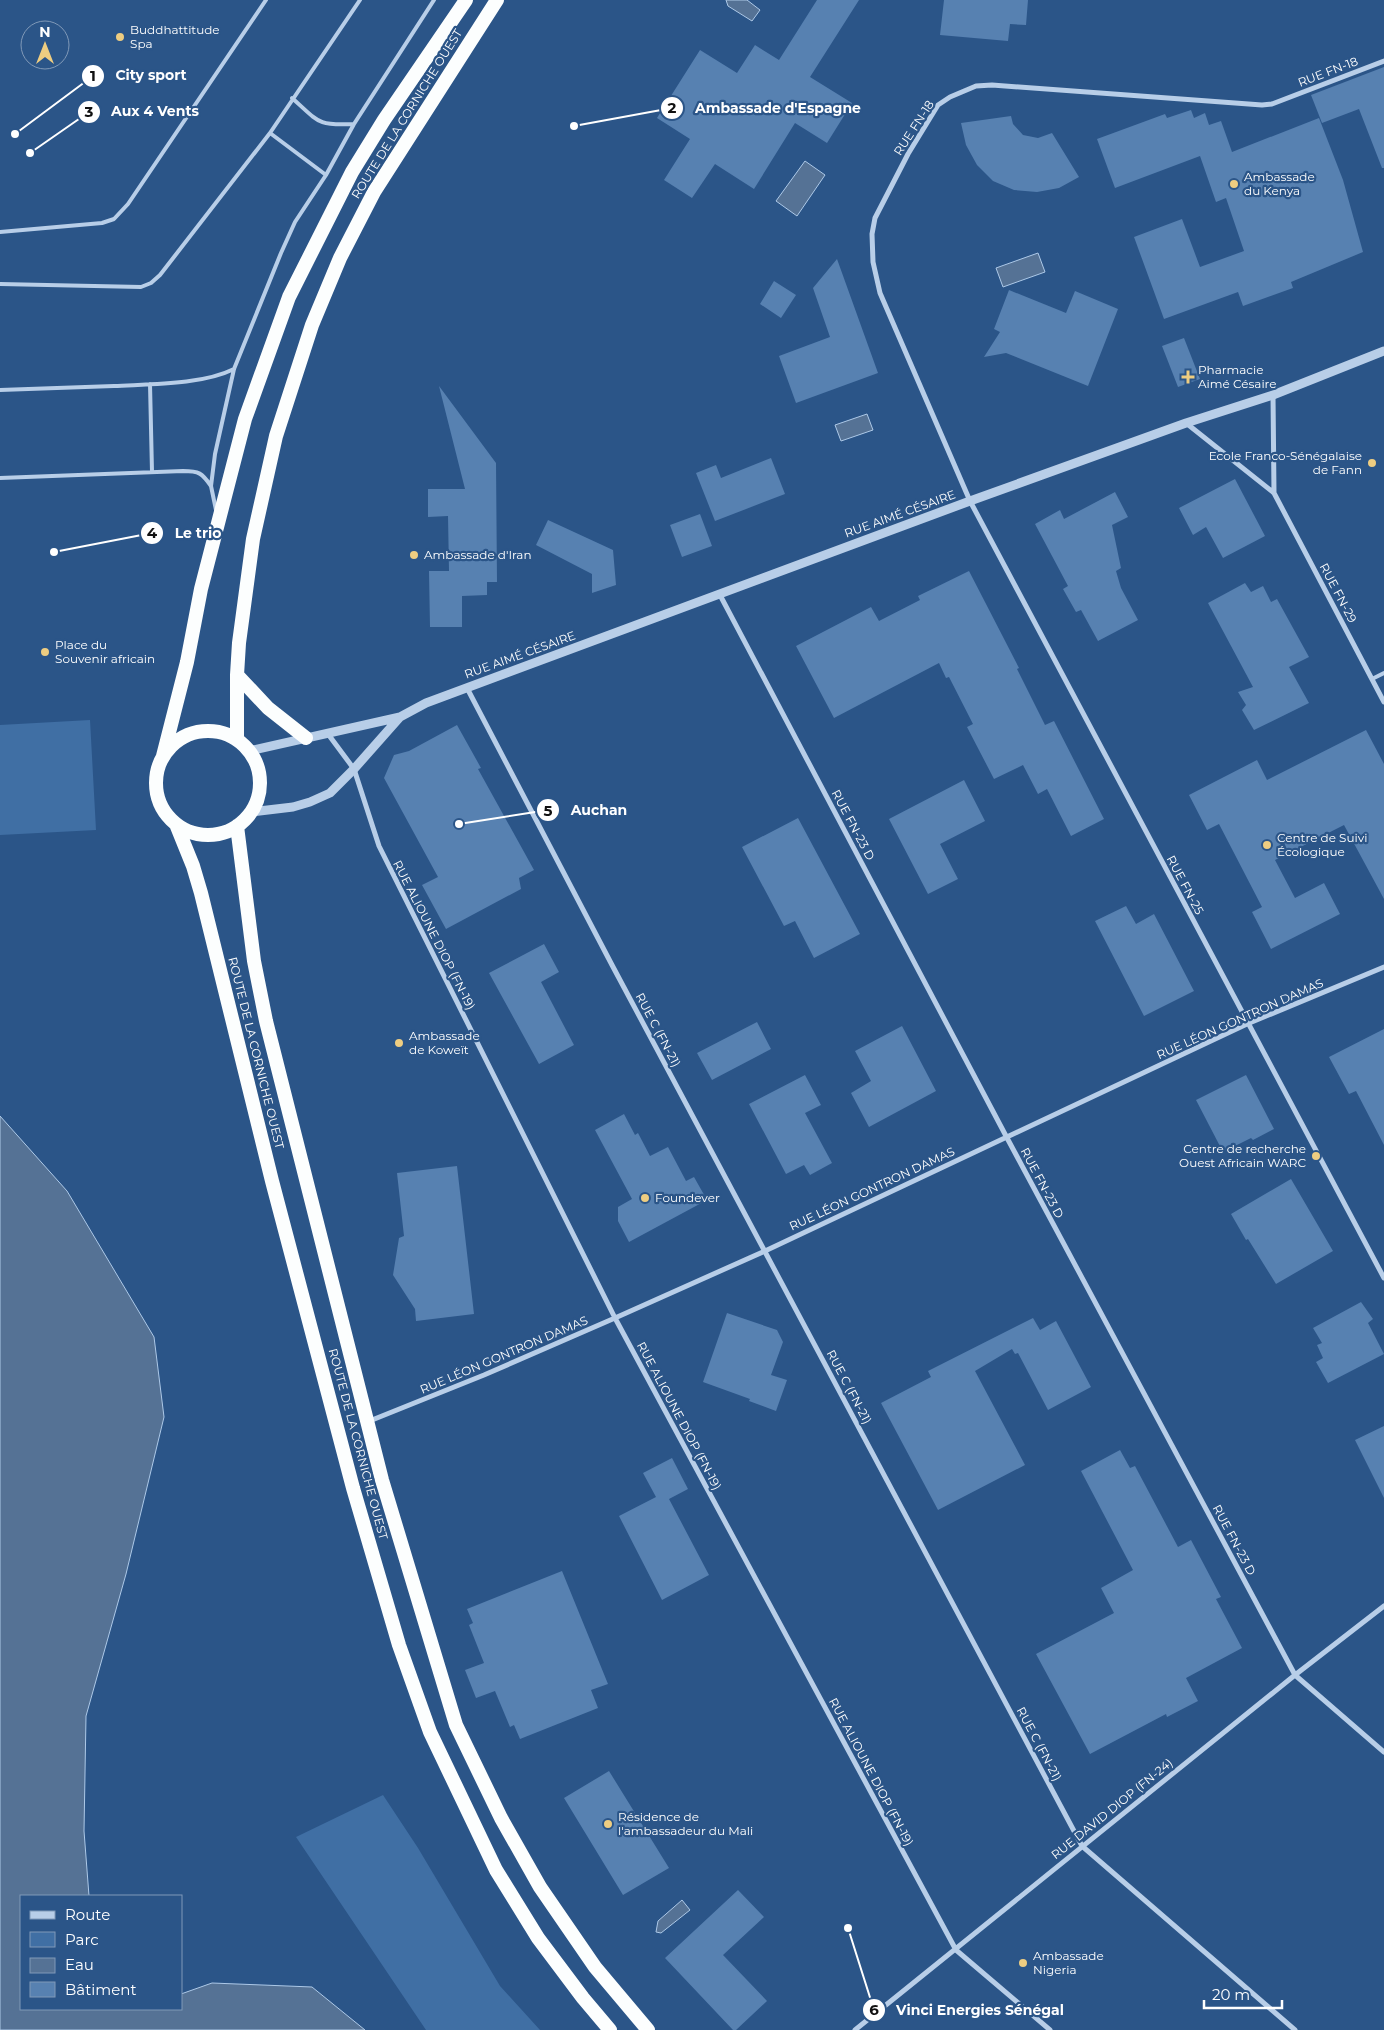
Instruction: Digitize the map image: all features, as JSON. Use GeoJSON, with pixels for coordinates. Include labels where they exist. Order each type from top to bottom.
{"type":"FeatureCollection","features":[{"type":"Feature","properties":{"kind":"highway","name":"ROUTE DE LA CORNICHE OUEST"},"geometry":{"type":"LineString","coordinates":[[163,756],[187,662],[201,590],[245,419],[297,276],[352,172],[466,0]]}},
{"type":"Feature","properties":{"kind":"highway","name":"ROUTE DE LA CORNICHE OUEST"},"geometry":{"type":"LineString","coordinates":[[237,740],[237,675],[253,539],[276,436],[312,325],[340,258],[374,192],[498,0]]}},
{"type":"Feature","properties":{"kind":"highway"},"geometry":{"type":"LineString","coordinates":[[237,675],[268,708],[306,738]]}},
{"type":"Feature","properties":{"kind":"highway"},"geometry":{"type":"LineString","coordinates":[[205,731],[222,732],[237,740],[249,751],[257,765],[260,781],[258,797],[251,812],[237,826],[223,833],[206,835],[190,832],[176,824],[165,813],[158,800],[155,785],[157,770],[163,756],[174,743],[188,735],[205,731]]}},
{"type":"Feature","properties":{"kind":"highway","name":"ROUTE DE LA CORNICHE OUEST"},"geometry":{"type":"LineString","coordinates":[[176,824],[193,866],[201,893],[272,1181],[353,1488],[399,1646],[427,1724],[458,1794],[496,1870],[538,1938],[583,1998],[610,2030]]}},
{"type":"Feature","properties":{"kind":"highway","name":"ROUTE DE LA CORNICHE OUEST"},"geometry":{"type":"LineString","coordinates":[[237,826],[254,961],[266,1021],[382,1480],[456,1725],[501,1818],[540,1887],[594,1967],[648,2030]]}},
{"type":"Feature","properties":{"kind":"street","name":"RUE FN-18"},"geometry":{"type":"LineString","coordinates":[[970,501],[880,293],[872,262],[872,234],[875,218],[908,154],[938,105],[950,97],[976,86],[1262,105],[1272,104],[1384,61]]}},
{"type":"Feature","properties":{"kind":"street","name":"RUE AIMÉ CÉSAIRE"},"geometry":{"type":"LineString","coordinates":[[400,717],[426,703],[970,501],[1186,423],[1273,395],[1384,351]]}},
{"type":"Feature","properties":{"kind":"street"},"geometry":{"type":"LineString","coordinates":[[1273,395],[1274,493]]}},
{"type":"Feature","properties":{"kind":"street"},"geometry":{"type":"LineString","coordinates":[[1186,423],[1274,493]]}},
{"type":"Feature","properties":{"kind":"street","name":"RUE FN-29"},"geometry":{"type":"LineString","coordinates":[[1274,493],[1384,702]]}},
{"type":"Feature","properties":{"kind":"street","name":"RUE FN-25"},"geometry":{"type":"LineString","coordinates":[[970,501],[1384,1278]]}},
{"type":"Feature","properties":{"kind":"street","name":"RUE FN-23 D"},"geometry":{"type":"LineString","coordinates":[[720,595],[1006,1136],[1295,1675],[1384,1752]]}},
{"type":"Feature","properties":{"kind":"street","name":"RUE C (FN-21)"},"geometry":{"type":"LineString","coordinates":[[467,688],[616,974],[1082,1846],[1295,2030]]}},
{"type":"Feature","properties":{"kind":"street"},"geometry":{"type":"LineString","coordinates":[[249,751],[400,717]]}},
{"type":"Feature","properties":{"kind":"street"},"geometry":{"type":"LineString","coordinates":[[251,812],[293,807],[330,793],[400,717]]}},
{"type":"Feature","properties":{"kind":"street","name":"RUE ALIOUNE DIOP (FN-19)"},"geometry":{"type":"LineString","coordinates":[[328,734],[354,769],[379,846],[615,1318],[956,1950],[1050,2030]]}},
{"type":"Feature","properties":{"kind":"street","name":"RUE LÉON GONTRON DAMAS"},"geometry":{"type":"LineString","coordinates":[[367,1422],[484,1375],[615,1318],[765,1251],[1247,1024],[1384,968]]}},
{"type":"Feature","properties":{"kind":"street","name":"RUE DAVID DIOP (FN-24)"},"geometry":{"type":"LineString","coordinates":[[854,2030],[956,1950],[1295,1675],[1384,1606]]}},
{"type":"Feature","properties":{"kind":"lane"},"geometry":{"type":"LineString","coordinates":[[0,232],[94,224],[114,219],[128,204],[266,0]]}},
{"type":"Feature","properties":{"kind":"lane"},"geometry":{"type":"LineString","coordinates":[[0,284],[141,287],[151,283],[160,275],[270,133],[360,0]]}},
{"type":"Feature","properties":{"kind":"lane"},"geometry":{"type":"LineString","coordinates":[[218,521],[211,486],[215,454],[234,368],[295,222],[326,174],[354,124],[434,0]]}},
{"type":"Feature","properties":{"kind":"lane"},"geometry":{"type":"LineString","coordinates":[[292,98],[316,120],[325,124],[354,124]]}},
{"type":"Feature","properties":{"kind":"lane"},"geometry":{"type":"LineString","coordinates":[[270,133],[326,174]]}},
{"type":"Feature","properties":{"kind":"lane"},"geometry":{"type":"LineString","coordinates":[[0,390],[150,384],[220,376],[234,368]]}},
{"type":"Feature","properties":{"kind":"lane"},"geometry":{"type":"LineString","coordinates":[[150,384],[152,472]]}},
{"type":"Feature","properties":{"kind":"lane"},"geometry":{"type":"LineString","coordinates":[[0,478],[194,471],[203,475],[211,486]]}},
{"type":"Feature","properties":{"kind":"lane"},"geometry":{"type":"LineString","coordinates":[[1372,678],[1384,673]]}},
{"type":"Feature","properties":{"kind":"green space"},"geometry":{"type":"Polygon","coordinates":[[[90,720],[96,830],[0,835],[0,725],[90,720]]]}},
{"type":"Feature","properties":{"kind":"green space"},"geometry":{"type":"Polygon","coordinates":[[[383,1795],[418,1848],[500,1986],[540,2030],[426,2030],[296,1837],[383,1795]]]}},
{"type":"Feature","properties":{"kind":"water"},"geometry":{"type":"Polygon","coordinates":[[[726,0],[747,0],[760,10],[752,21],[728,6],[726,0]]]}},
{"type":"Feature","properties":{"kind":"water"},"geometry":{"type":"Polygon","coordinates":[[[805,161],[825,175],[797,216],[776,201],[805,161]]]}},
{"type":"Feature","properties":{"kind":"water"},"geometry":{"type":"Polygon","coordinates":[[[1038,253],[1045,272],[1003,287],[996,268],[1038,253]]]}},
{"type":"Feature","properties":{"kind":"water"},"geometry":{"type":"Polygon","coordinates":[[[867,414],[873,430],[841,441],[835,425],[867,414]]]}},
{"type":"Feature","properties":{"kind":"water"},"geometry":{"type":"Polygon","coordinates":[[[0,1116],[67,1191],[154,1337],[164,1417],[126,1574],[86,1716],[84,1831],[89,1895],[20,1895],[20,2010],[182,2010],[182,1994],[212,1983],[312,1987],[365,2030],[0,2030],[0,1116]]]}},
{"type":"Feature","properties":{"kind":"water"},"geometry":{"type":"Polygon","coordinates":[[[682,1900],[690,1910],[661,1933],[656,1932],[658,1921],[682,1900]]]}},
{"type":"Feature","properties":{"kind":"building"},"geometry":{"type":"Polygon","coordinates":[[[817,0],[859,0],[810,77],[852,103],[827,143],[795,123],[754,189],[715,164],[692,198],[664,180],[690,139],[657,118],[700,50],[737,73],[755,45],[779,60],[817,0]]]}},
{"type":"Feature","properties":{"kind":"building"},"geometry":{"type":"Polygon","coordinates":[[[944,0],[1028,0],[1026,25],[1010,24],[1008,41],[940,35],[944,0]]]}},
{"type":"Feature","properties":{"kind":"building"},"geometry":{"type":"Polygon","coordinates":[[[1384,67],[1384,168],[1382,168],[1359,109],[1322,123],[1311,95],[1384,67]]]}},
{"type":"Feature","properties":{"kind":"building"},"geometry":{"type":"Polygon","coordinates":[[[1191,110],[1194,118],[1205,113],[1209,125],[1221,121],[1232,152],[1319,118],[1343,180],[1363,252],[1291,282],[1293,288],[1243,306],[1238,292],[1164,319],[1134,237],[1182,219],[1200,267],[1244,251],[1226,198],[1216,202],[1200,156],[1115,188],[1097,139],[1165,114],[1167,118],[1191,110]]]}},
{"type":"Feature","properties":{"kind":"building"},"geometry":{"type":"Polygon","coordinates":[[[1011,116],[1013,124],[1023,135],[1038,138],[1052,133],[1079,177],[1059,188],[1037,192],[1014,190],[993,181],[977,165],[966,145],[961,123],[1011,116]]]}},
{"type":"Feature","properties":{"kind":"building"},"geometry":{"type":"Polygon","coordinates":[[[837,259],[878,373],[796,403],[779,356],[830,337],[813,288],[837,259]]]}},
{"type":"Feature","properties":{"kind":"building"},"geometry":{"type":"Polygon","coordinates":[[[774,281],[796,295],[781,318],[760,304],[774,281]]]}},
{"type":"Feature","properties":{"kind":"building"},"geometry":{"type":"Polygon","coordinates":[[[1009,290],[1066,313],[1075,291],[1118,309],[1088,386],[1006,353],[984,357],[1000,332],[994,329],[1009,290]]]}},
{"type":"Feature","properties":{"kind":"building"},"geometry":{"type":"Polygon","coordinates":[[[1184,338],[1200,379],[1178,387],[1162,346],[1184,338]]]}},
{"type":"Feature","properties":{"kind":"building"},"geometry":{"type":"Polygon","coordinates":[[[439,386],[496,463],[497,582],[487,582],[487,595],[462,596],[462,627],[430,627],[429,571],[449,571],[448,516],[428,517],[428,489],[465,489],[439,386]]]}},
{"type":"Feature","properties":{"kind":"building"},"geometry":{"type":"Polygon","coordinates":[[[771,458],[785,494],[715,521],[696,473],[716,465],[721,478],[771,458]]]}},
{"type":"Feature","properties":{"kind":"building"},"geometry":{"type":"Polygon","coordinates":[[[1235,479],[1265,536],[1223,558],[1206,527],[1193,535],[1179,508],[1235,479]]]}},
{"type":"Feature","properties":{"kind":"building"},"geometry":{"type":"Polygon","coordinates":[[[1115,492],[1128,517],[1112,525],[1121,568],[1116,571],[1121,588],[1138,620],[1098,641],[1081,610],[1076,612],[1063,589],[1068,586],[1035,524],[1060,510],[1064,519],[1115,492]]]}},
{"type":"Feature","properties":{"kind":"building"},"geometry":{"type":"Polygon","coordinates":[[[700,514],[712,546],[682,557],[670,525],[700,514]]]}},
{"type":"Feature","properties":{"kind":"building"},"geometry":{"type":"Polygon","coordinates":[[[548,520],[613,550],[616,585],[592,593],[592,574],[536,545],[548,520]]]}},
{"type":"Feature","properties":{"kind":"building"},"geometry":{"type":"Polygon","coordinates":[[[969,571],[1019,668],[1017,669],[1045,725],[1054,721],[1104,819],[1071,836],[1047,789],[1038,794],[1023,765],[994,779],[967,727],[973,724],[949,677],[946,678],[939,663],[834,718],[796,646],[871,607],[879,621],[920,600],[918,596],[969,571]]]}},
{"type":"Feature","properties":{"kind":"building"},"geometry":{"type":"Polygon","coordinates":[[[1245,583],[1251,592],[1263,586],[1271,602],[1277,599],[1309,657],[1289,667],[1309,703],[1254,730],[1242,710],[1246,705],[1238,692],[1253,687],[1208,603],[1245,583]]]}},
{"type":"Feature","properties":{"kind":"building"},"geometry":{"type":"Polygon","coordinates":[[[457,725],[481,768],[478,769],[534,870],[519,878],[521,889],[446,929],[422,885],[438,877],[384,778],[394,755],[409,751],[457,725]]]}},
{"type":"Feature","properties":{"kind":"building","name":"Centre de Suivi Écologique"},"geometry":{"type":"Polygon","coordinates":[[[1366,730],[1384,764],[1384,899],[1344,825],[1275,860],[1295,898],[1324,883],[1340,914],[1271,949],[1252,912],[1262,907],[1219,824],[1207,830],[1189,795],[1257,760],[1267,780],[1366,730]]]}},
{"type":"Feature","properties":{"kind":"building"},"geometry":{"type":"Polygon","coordinates":[[[964,780],[985,821],[940,844],[958,879],[928,894],[889,819],[964,780]]]}},
{"type":"Feature","properties":{"kind":"building"},"geometry":{"type":"Polygon","coordinates":[[[798,818],[860,934],[814,958],[795,921],[784,926],[742,847],[798,818]]]}},
{"type":"Feature","properties":{"kind":"building"},"geometry":{"type":"Polygon","coordinates":[[[1126,906],[1136,924],[1154,914],[1194,991],[1144,1016],[1095,921],[1126,906]]]}},
{"type":"Feature","properties":{"kind":"building"},"geometry":{"type":"Polygon","coordinates":[[[544,944],[559,972],[541,982],[574,1045],[539,1064],[489,973],[544,944]]]}},
{"type":"Feature","properties":{"kind":"building"},"geometry":{"type":"Polygon","coordinates":[[[757,1022],[771,1049],[712,1080],[697,1053],[757,1022]]]}},
{"type":"Feature","properties":{"kind":"building"},"geometry":{"type":"Polygon","coordinates":[[[902,1026],[936,1091],[869,1127],[851,1093],[871,1081],[855,1051],[902,1026]]]}},
{"type":"Feature","properties":{"kind":"building"},"geometry":{"type":"Polygon","coordinates":[[[1384,1029],[1384,1145],[1356,1091],[1349,1094],[1329,1057],[1384,1029]]]}},
{"type":"Feature","properties":{"kind":"building"},"geometry":{"type":"Polygon","coordinates":[[[805,1075],[821,1105],[805,1113],[832,1163],[810,1175],[804,1165],[786,1174],[749,1104],[805,1075]]]}},
{"type":"Feature","properties":{"kind":"building"},"geometry":{"type":"Polygon","coordinates":[[[1246,1075],[1274,1129],[1223,1152],[1196,1100],[1246,1075]]]}},
{"type":"Feature","properties":{"kind":"building"},"geometry":{"type":"Polygon","coordinates":[[[624,1114],[635,1135],[638,1133],[650,1156],[668,1147],[686,1181],[694,1177],[707,1200],[629,1242],[618,1221],[618,1207],[632,1199],[595,1130],[624,1114]]]}},
{"type":"Feature","properties":{"kind":"building"},"geometry":{"type":"Polygon","coordinates":[[[457,1166],[474,1314],[416,1321],[415,1309],[393,1275],[399,1238],[404,1236],[397,1173],[457,1166]]]}},
{"type":"Feature","properties":{"kind":"building"},"geometry":{"type":"Polygon","coordinates":[[[1291,1179],[1333,1251],[1276,1284],[1231,1214],[1291,1179]]]}},
{"type":"Feature","properties":{"kind":"building"},"geometry":{"type":"Polygon","coordinates":[[[1361,1302],[1373,1319],[1368,1323],[1384,1354],[1328,1383],[1316,1362],[1323,1358],[1317,1345],[1322,1343],[1313,1328],[1361,1302]]]}},
{"type":"Feature","properties":{"kind":"building"},"geometry":{"type":"Polygon","coordinates":[[[727,1313],[777,1330],[783,1342],[771,1375],[787,1380],[776,1411],[749,1401],[750,1399],[703,1382],[727,1313]]]}},
{"type":"Feature","properties":{"kind":"building"},"geometry":{"type":"Polygon","coordinates":[[[1033,1318],[1040,1330],[1056,1321],[1091,1387],[1048,1410],[1018,1353],[1015,1354],[1012,1349],[975,1371],[1025,1465],[938,1510],[881,1403],[931,1377],[928,1371],[1033,1318]]]}},
{"type":"Feature","properties":{"kind":"building"},"geometry":{"type":"Polygon","coordinates":[[[1384,1426],[1384,1498],[1355,1440],[1384,1426]]]}},
{"type":"Feature","properties":{"kind":"building"},"geometry":{"type":"Polygon","coordinates":[[[1120,1450],[1130,1468],[1135,1466],[1178,1547],[1191,1540],[1221,1597],[1216,1599],[1242,1648],[1186,1678],[1198,1701],[1167,1717],[1166,1714],[1090,1754],[1036,1654],[1114,1613],[1101,1588],[1133,1570],[1081,1471],[1120,1450]]]}},
{"type":"Feature","properties":{"kind":"building"},"geometry":{"type":"Polygon","coordinates":[[[672,1458],[688,1489],[669,1499],[709,1575],[662,1600],[619,1516],[656,1497],[643,1473],[672,1458]]]}},
{"type":"Feature","properties":{"kind":"building"},"geometry":{"type":"Polygon","coordinates":[[[562,1571],[608,1684],[591,1690],[598,1708],[520,1739],[514,1725],[510,1727],[495,1691],[476,1698],[465,1670],[484,1663],[469,1625],[473,1623],[467,1609],[562,1571]]]}},
{"type":"Feature","properties":{"kind":"building"},"geometry":{"type":"Polygon","coordinates":[[[609,1771],[669,1868],[623,1895],[564,1798],[609,1771]]]}},
{"type":"Feature","properties":{"kind":"building"},"geometry":{"type":"Polygon","coordinates":[[[738,1890],[764,1917],[723,1955],[767,2001],[736,2030],[733,2030],[665,1958],[738,1890]]]}},
{"type":"Feature","properties":{"kind":"place","name":"Buddhattitude Spa"},"geometry":{"type":"Point","coordinates":[120,37]}},
{"type":"Feature","properties":{"kind":"place","name":"Ambassade d'Espagne"},"geometry":{"type":"Point","coordinates":[574,126]}},
{"type":"Feature","properties":{"kind":"place","name":"City sport"},"geometry":{"type":"Point","coordinates":[15,134]}},
{"type":"Feature","properties":{"kind":"place","name":"Aux 4 Vents"},"geometry":{"type":"Point","coordinates":[30,153]}},
{"type":"Feature","properties":{"kind":"place","name":"Ambassade du Kenya"},"geometry":{"type":"Point","coordinates":[1234,184]}},
{"type":"Feature","properties":{"kind":"place","name":"Pharmacie Aimé Césaire"},"geometry":{"type":"Point","coordinates":[1188,377]}},
{"type":"Feature","properties":{"kind":"place","name":"Ecole Franco-Sénégalaise de Fann"},"geometry":{"type":"Point","coordinates":[1372,463]}},
{"type":"Feature","properties":{"kind":"place","name":"Le trio"},"geometry":{"type":"Point","coordinates":[54,552]}},
{"type":"Feature","properties":{"kind":"place","name":"Ambassade d'Iran"},"geometry":{"type":"Point","coordinates":[414,555]}},
{"type":"Feature","properties":{"kind":"place","name":"Place du Souvenir africain"},"geometry":{"type":"Point","coordinates":[45,652]}},
{"type":"Feature","properties":{"kind":"place","name":"Auchan"},"geometry":{"type":"Point","coordinates":[459,824]}},
{"type":"Feature","properties":{"kind":"place","name":"Centre de Suivi Écologique"},"geometry":{"type":"Point","coordinates":[1267,845]}},
{"type":"Feature","properties":{"kind":"place","name":"Ambassade de Koweït"},"geometry":{"type":"Point","coordinates":[399,1043]}},
{"type":"Feature","properties":{"kind":"place","name":"Centre de recherche Ouest Africain WARC"},"geometry":{"type":"Point","coordinates":[1316,1156]}},
{"type":"Feature","properties":{"kind":"place","name":"Foundever"},"geometry":{"type":"Point","coordinates":[645,1198]}},
{"type":"Feature","properties":{"kind":"place","name":"Résidence de l'ambassadeur du Mali"},"geometry":{"type":"Point","coordinates":[608,1824]}},
{"type":"Feature","properties":{"kind":"place","name":"Vinci Energies Sénégal"},"geometry":{"type":"Point","coordinates":[848,1928]}},
{"type":"Feature","properties":{"kind":"place","name":"Ambassade Nigeria"},"geometry":{"type":"Point","coordinates":[1023,1963]}}]}
